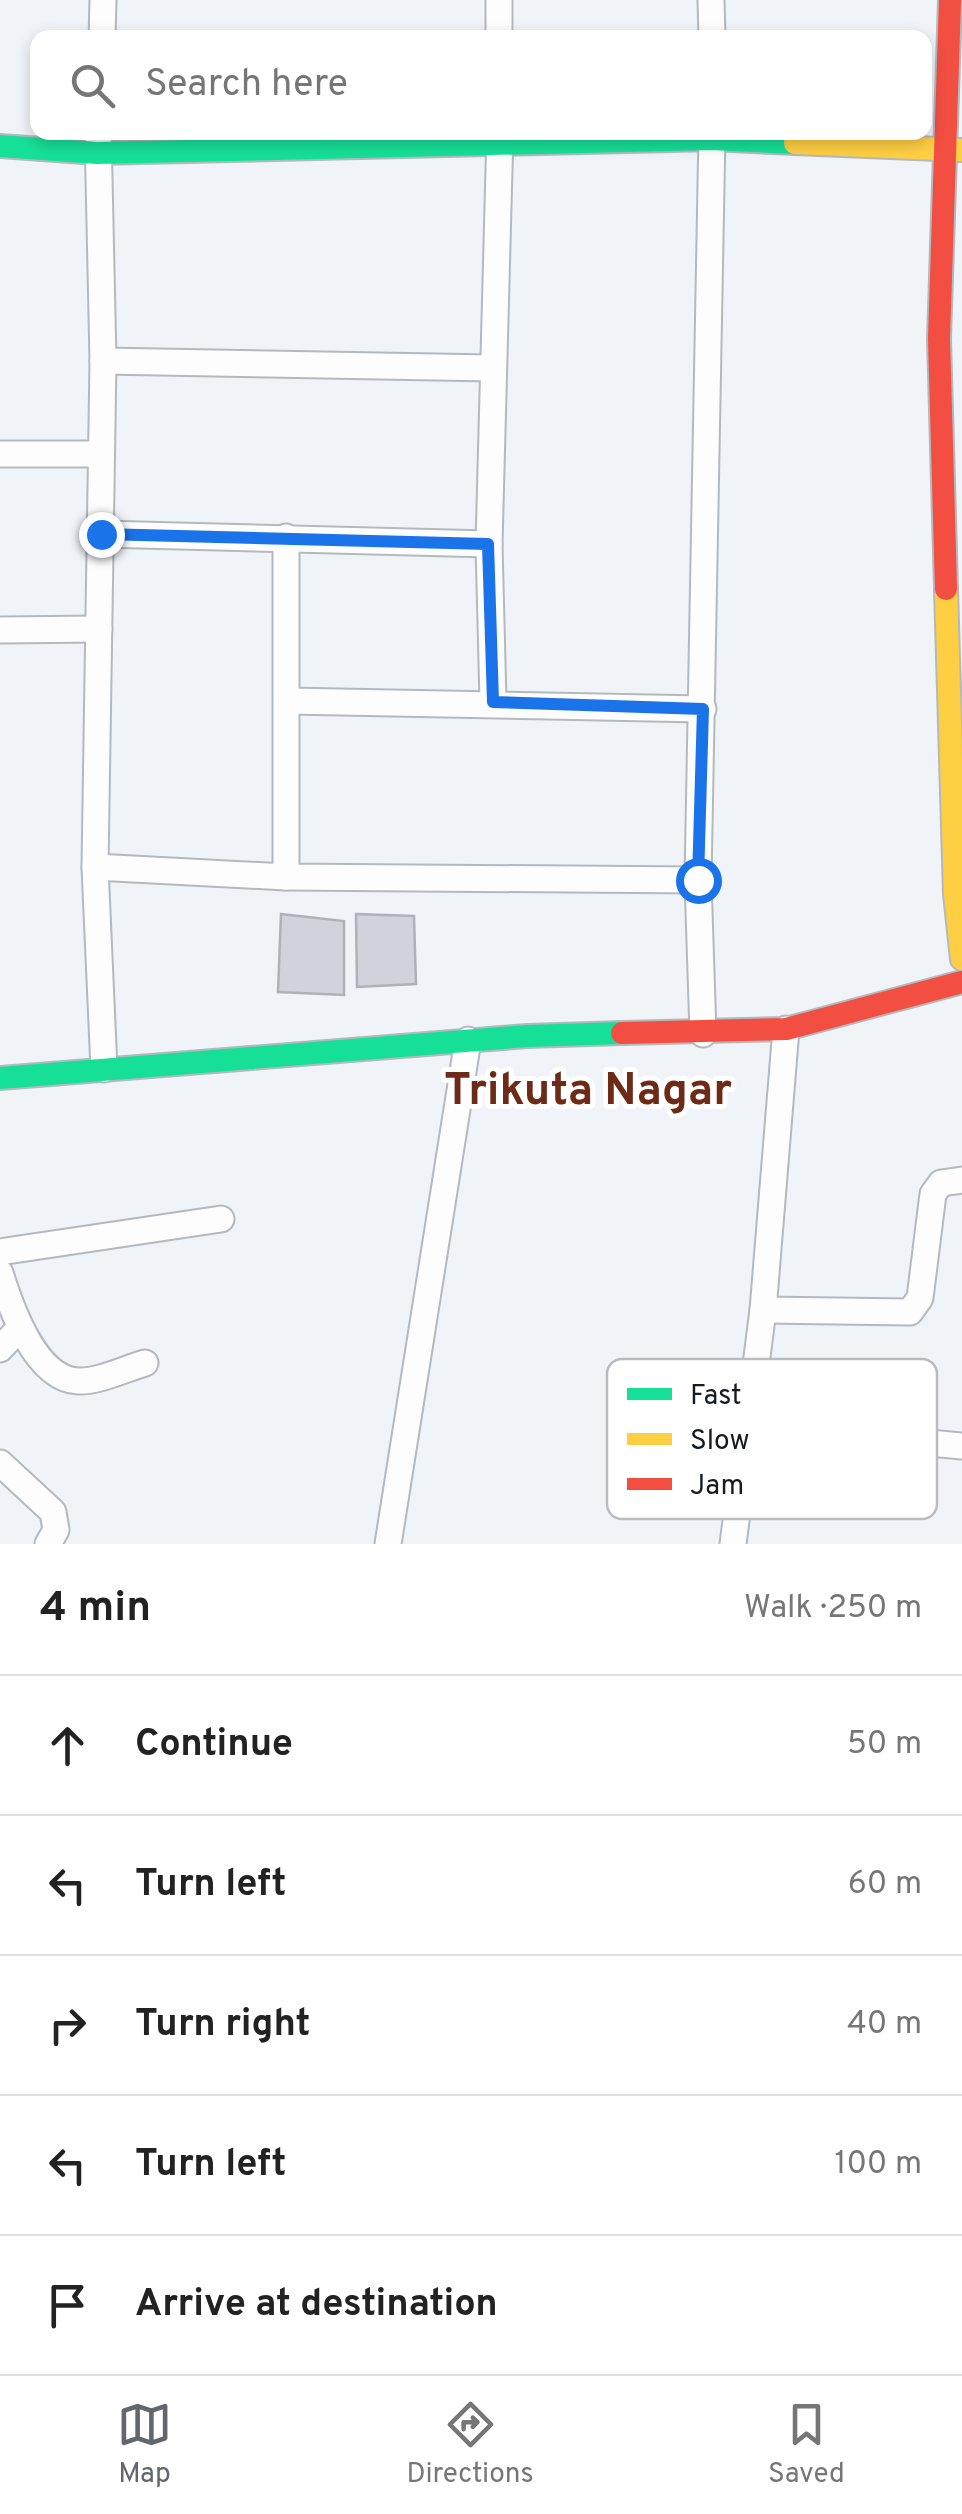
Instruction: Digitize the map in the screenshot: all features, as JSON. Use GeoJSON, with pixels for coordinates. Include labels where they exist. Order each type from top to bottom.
{"type":"FeatureCollection","features":[{"type":"Feature","properties":{"kind":"street"},"geometry":{"type":"LineString","coordinates":[[102,30],[103,0]]}},
{"type":"Feature","properties":{"kind":"street"},"geometry":{"type":"LineString","coordinates":[[499,0],[499,30]]}},
{"type":"Feature","properties":{"kind":"street"},"geometry":{"type":"LineString","coordinates":[[711,0],[712,30]]}},
{"type":"Feature","properties":{"kind":"street"},"geometry":{"type":"LineString","coordinates":[[950,0],[954,150],[940,338],[955,876],[962,959]]}},
{"type":"Feature","properties":{"kind":"street"},"geometry":{"type":"LineString","coordinates":[[0,146],[339,140]]}},
{"type":"Feature","properties":{"kind":"street"},"geometry":{"type":"LineString","coordinates":[[493,702],[488,544],[500,140]]}},
{"type":"Feature","properties":{"kind":"street"},"geometry":{"type":"LineString","coordinates":[[703,1034],[698,880],[712,140]]}},
{"type":"Feature","properties":{"kind":"street"},"geometry":{"type":"LineString","coordinates":[[781,140],[954,150]]}},
{"type":"Feature","properties":{"kind":"street"},"geometry":{"type":"LineString","coordinates":[[97,143],[103,360],[95,867],[104,1069]]}},
{"type":"Feature","properties":{"kind":"street"},"geometry":{"type":"LineString","coordinates":[[103,360],[492,368]]}},
{"type":"Feature","properties":{"kind":"street"},"geometry":{"type":"LineString","coordinates":[[0,454],[99,454]]}},
{"type":"Feature","properties":{"kind":"street"},"geometry":{"type":"LineString","coordinates":[[101,534],[488,544]]}},
{"type":"Feature","properties":{"kind":"street"},"geometry":{"type":"LineString","coordinates":[[286,537],[286,877]]}},
{"type":"Feature","properties":{"kind":"street"},"geometry":{"type":"LineString","coordinates":[[0,630],[99,629]]}},
{"type":"Feature","properties":{"kind":"street"},"geometry":{"type":"LineString","coordinates":[[288,700],[703,709]]}},
{"type":"Feature","properties":{"kind":"street"},"geometry":{"type":"LineString","coordinates":[[95,867],[286,877],[698,880]]}},
{"type":"Feature","properties":{"kind":"street"},"geometry":{"type":"LineString","coordinates":[[0,1078],[468,1040],[786,1029],[962,982]]}},
{"type":"Feature","properties":{"kind":"street"},"geometry":{"type":"LineString","coordinates":[[758,1359],[786,1029]]}},
{"type":"Feature","properties":{"kind":"street"},"geometry":{"type":"LineString","coordinates":[[388,1544],[468,1040]]}},
{"type":"Feature","properties":{"kind":"street"},"geometry":{"type":"LineString","coordinates":[[763,1310],[910,1312],[920,1298],[932,1194],[942,1183],[962,1180]]}},
{"type":"Feature","properties":{"kind":"street"},"geometry":{"type":"LineString","coordinates":[[0,1252],[221,1220]]}},
{"type":"Feature","properties":{"kind":"street"},"geometry":{"type":"LineString","coordinates":[[0,1273],[18,1330],[55,1371],[76,1381],[145,1363]]}},
{"type":"Feature","properties":{"kind":"street"},"geometry":{"type":"LineString","coordinates":[[0,1349],[18,1330]]}},
{"type":"Feature","properties":{"kind":"street"},"geometry":{"type":"LineString","coordinates":[[937,1444],[962,1446]]}},
{"type":"Feature","properties":{"kind":"street"},"geometry":{"type":"LineString","coordinates":[[0,1463],[54,1512],[56,1530],[48,1544]]}},
{"type":"Feature","properties":{"kind":"street"},"geometry":{"type":"LineString","coordinates":[[733,1544],[737,1519]]}},
{"type":"Feature","properties":{"kind":"building"},"geometry":{"type":"Polygon","coordinates":[[[281,914],[344,921],[344,995],[278,992],[281,914]]]}},
{"type":"Feature","properties":{"kind":"building"},"geometry":{"type":"Polygon","coordinates":[[[356,914],[414,916],[416,984],[357,987],[356,914]]]}},
{"type":"Feature","properties":{"kind":"traffic: fast"},"geometry":{"type":"LineString","coordinates":[[0,146],[97,153],[668,140]]}},
{"type":"Feature","properties":{"kind":"traffic: fast"},"geometry":{"type":"LineString","coordinates":[[733,140],[795,143]]}},
{"type":"Feature","properties":{"kind":"traffic: fast"},"geometry":{"type":"LineString","coordinates":[[0,1078],[527,1036],[622,1033]]}},
{"type":"Feature","properties":{"kind":"traffic: slow"},"geometry":{"type":"LineString","coordinates":[[795,143],[962,150]]}},
{"type":"Feature","properties":{"kind":"traffic: slow"},"geometry":{"type":"LineString","coordinates":[[946,589],[955,894],[962,959]]}},
{"type":"Feature","properties":{"kind":"traffic: jam"},"geometry":{"type":"LineString","coordinates":[[946,589],[939,339],[950,0]]}},
{"type":"Feature","properties":{"kind":"traffic: jam"},"geometry":{"type":"LineString","coordinates":[[622,1033],[786,1029],[962,982]]}},
{"type":"Feature","properties":{"kind":"district","name":"Trikuta Nagar"},"geometry":{"type":"Point","coordinates":[588,1088]}},
{"type":"Feature","properties":{"kind":"route"},"geometry":{"type":"LineString","coordinates":[[101,534],[488,544],[493,702],[703,709],[698,880]]}}]}
